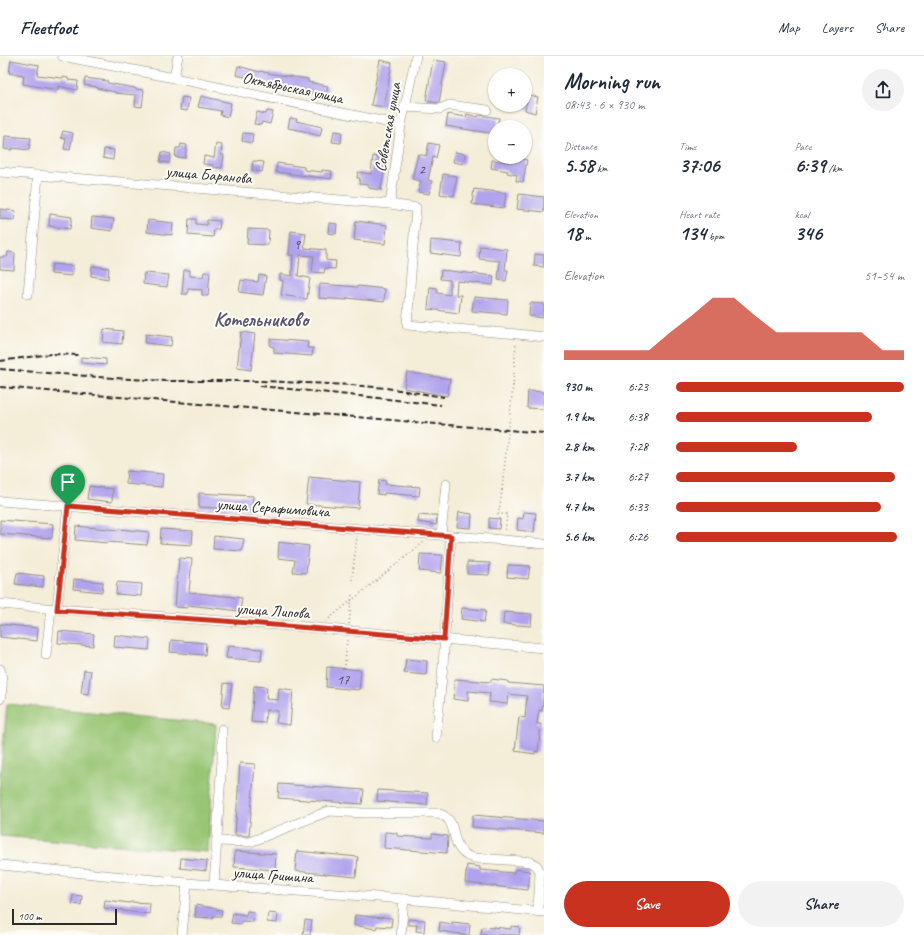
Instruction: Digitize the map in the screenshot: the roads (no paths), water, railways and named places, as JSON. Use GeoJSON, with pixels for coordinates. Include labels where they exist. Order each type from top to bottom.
{"type":"FeatureCollection","features":[{"type":"Feature","properties":{"kind":"street","name":"Октябрьская улица"},"geometry":{"type":"LineString","coordinates":[[62,56],[401,125]]}},
{"type":"Feature","properties":{"kind":"street"},"geometry":{"type":"LineString","coordinates":[[174,78],[178,56]]}},
{"type":"Feature","properties":{"kind":"street","name":"Советская улица"},"geometry":{"type":"LineString","coordinates":[[390,204],[401,125],[416,56]]}},
{"type":"Feature","properties":{"kind":"street"},"geometry":{"type":"LineString","coordinates":[[404,108],[440,109],[449,105],[487,110]]}},
{"type":"Feature","properties":{"kind":"street","name":"улица Баранова"},"geometry":{"type":"LineString","coordinates":[[0,172],[390,204],[416,208],[407,325],[544,337]]}},
{"type":"Feature","properties":{"kind":"street"},"geometry":{"type":"LineString","coordinates":[[28,294],[38,175]]}},
{"type":"Feature","properties":{"kind":"street"},"geometry":{"type":"LineString","coordinates":[[441,535],[446,484]]}},
{"type":"Feature","properties":{"kind":"street","name":"улица Серафимовича"},"geometry":{"type":"LineString","coordinates":[[0,501],[544,544]]}},
{"type":"Feature","properties":{"kind":"street"},"geometry":{"type":"LineString","coordinates":[[46,655],[68,506]]}},
{"type":"Feature","properties":{"kind":"street"},"geometry":{"type":"LineString","coordinates":[[436,738],[451,536]]}},
{"type":"Feature","properties":{"kind":"street","name":"улица Липова"},"geometry":{"type":"LineString","coordinates":[[0,604],[316,628],[544,648]]}},
{"type":"Feature","properties":{"kind":"street"},"geometry":{"type":"LineString","coordinates":[[0,670],[3,680],[0,699]]}},
{"type":"Feature","properties":{"kind":"street"},"geometry":{"type":"LineString","coordinates":[[214,885],[222,758],[222,729]]}},
{"type":"Feature","properties":{"kind":"street"},"geometry":{"type":"LineString","coordinates":[[217,841],[250,842],[329,812],[443,815],[452,827],[457,844],[467,856],[473,858],[531,862],[537,866],[540,873],[541,911]]}},
{"type":"Feature","properties":{"kind":"street","name":"улица Гришина"},"geometry":{"type":"LineString","coordinates":[[0,865],[187,883],[541,911]]}},
{"type":"Feature","properties":{"kind":"street"},"geometry":{"type":"LineString","coordinates":[[182,935],[187,883]]}},
{"type":"Feature","properties":{"kind":"street"},"geometry":{"type":"LineString","coordinates":[[401,935],[404,900]]}},
{"type":"Feature","properties":{"kind":"railway"},"geometry":{"type":"LineString","coordinates":[[0,361],[51,354],[79,355]]}},
{"type":"Feature","properties":{"kind":"railway"},"geometry":{"type":"LineString","coordinates":[[0,369],[165,381],[262,381],[352,385],[386,388],[444,397]]}},
{"type":"Feature","properties":{"kind":"railway"},"geometry":{"type":"LineString","coordinates":[[260,386],[441,405]]}},
{"type":"Feature","properties":{"kind":"railway"},"geometry":{"type":"LineString","coordinates":[[0,387],[544,433]]}},
{"type":"Feature","properties":{"kind":"district","name":"Котельниково"},"geometry":{"type":"Point","coordinates":[261,319]}}]}
